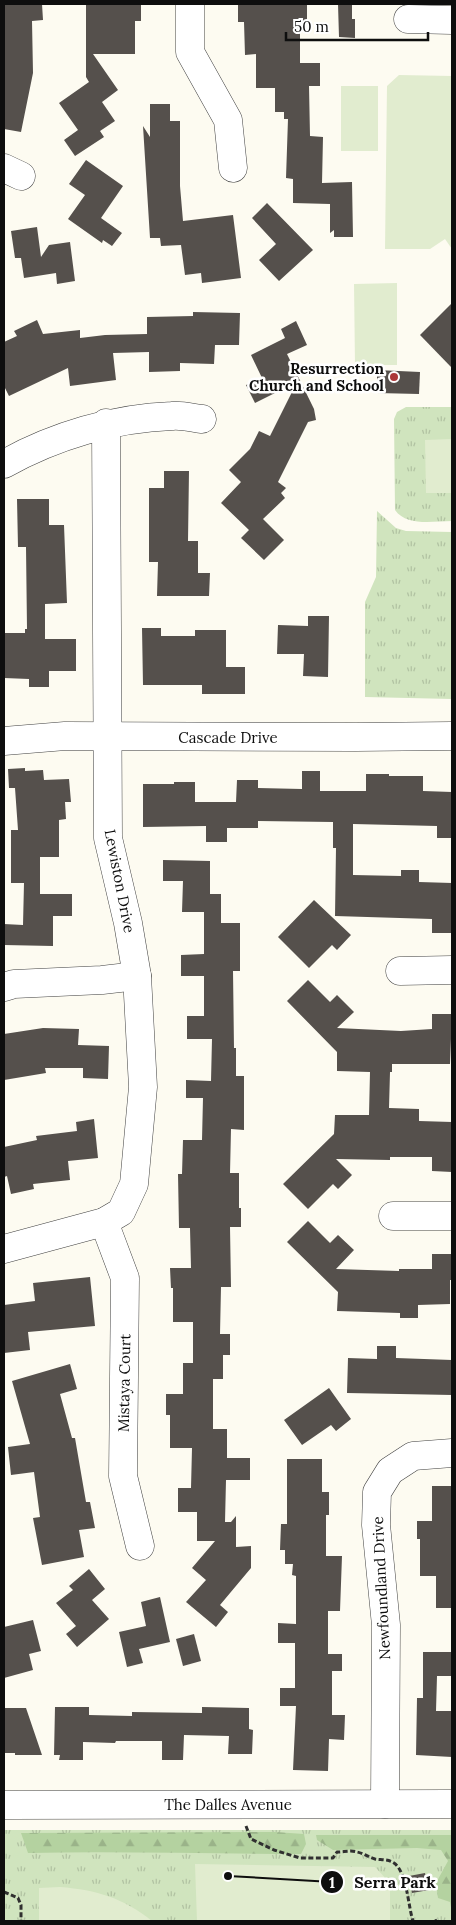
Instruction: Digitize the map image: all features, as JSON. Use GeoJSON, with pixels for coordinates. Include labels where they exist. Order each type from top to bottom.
{"type":"FeatureCollection","features":[{"type":"Feature","properties":{"kind":"street"},"geometry":{"type":"LineString","coordinates":[[190,4],[190,52],[228,120],[233,168]]}},
{"type":"Feature","properties":{"kind":"street"},"geometry":{"type":"LineString","coordinates":[[408,19],[452,20]]}},
{"type":"Feature","properties":{"kind":"street"},"geometry":{"type":"LineString","coordinates":[[4,464],[27,451],[106,423],[174,415],[202,420]]}},
{"type":"Feature","properties":{"kind":"street","name":"Lewiston Drive"},"geometry":{"type":"LineString","coordinates":[[4,1249],[104,1222],[121,1212],[134,1184],[143,1087],[137,976],[128,923],[108,838],[106,423]]}},
{"type":"Feature","properties":{"kind":"street","name":"Cascade Drive"},"geometry":{"type":"LineString","coordinates":[[4,741],[64,736],[452,736]]}},
{"type":"Feature","properties":{"kind":"street"},"geometry":{"type":"LineString","coordinates":[[400,971],[452,970]]}},
{"type":"Feature","properties":{"kind":"street"},"geometry":{"type":"LineString","coordinates":[[4,987],[14,984],[102,980],[137,976]]}},
{"type":"Feature","properties":{"kind":"street"},"geometry":{"type":"LineString","coordinates":[[393,1216],[452,1216]]}},
{"type":"Feature","properties":{"kind":"street","name":"Mistaya Court"},"geometry":{"type":"LineString","coordinates":[[104,1222],[125,1278],[123,1476],[140,1546]]}},
{"type":"Feature","properties":{"kind":"street","name":"Newfoundland Drive"},"geometry":{"type":"LineString","coordinates":[[385,1804],[386,1625],[376,1525],[377,1492],[390,1471],[413,1456],[452,1453]]}},
{"type":"Feature","properties":{"kind":"street","name":"The Dalles Avenue"},"geometry":{"type":"LineString","coordinates":[[4,1805],[452,1804]]}},
{"type":"Feature","properties":{"kind":"path"},"geometry":{"type":"LineString","coordinates":[[245,1826],[251,1839],[274,1850],[300,1858],[333,1858],[337,1852],[358,1852],[377,1860],[386,1860],[394,1863],[400,1869],[403,1878],[413,1921]]}},
{"type":"Feature","properties":{"kind":"path"},"geometry":{"type":"LineString","coordinates":[[4,1892],[18,1898],[21,1904],[21,1921]]}},
{"type":"Feature","properties":{"kind":"green space"},"geometry":{"type":"Polygon","coordinates":[[[399,75],[452,76],[452,249],[445,239],[430,249],[385,249],[387,86],[399,75]]]}},
{"type":"Feature","properties":{"kind":"green space"},"geometry":{"type":"Polygon","coordinates":[[[341,86],[378,86],[378,151],[341,151],[341,86]]]}},
{"type":"Feature","properties":{"kind":"green space"},"geometry":{"type":"Polygon","coordinates":[[[397,283],[397,365],[355,365],[354,284],[397,283]]]}},
{"type":"Feature","properties":{"kind":"green space"},"geometry":{"type":"Polygon","coordinates":[[[406,407],[452,407],[452,521],[414,521],[406,519],[395,510],[394,419],[397,412],[406,407]]]}},
{"type":"Feature","properties":{"kind":"green space"},"geometry":{"type":"Polygon","coordinates":[[[452,439],[452,493],[426,493],[425,440],[452,439]]]}},
{"type":"Feature","properties":{"kind":"green space"},"geometry":{"type":"Polygon","coordinates":[[[377,511],[396,528],[406,531],[452,532],[452,699],[365,697],[365,602],[376,577],[377,511]]]}},
{"type":"Feature","properties":{"kind":"green space"},"geometry":{"type":"Polygon","coordinates":[[[4,1830],[452,1830],[452,1921],[4,1921],[4,1830]]]}},
{"type":"Feature","properties":{"kind":"green space"},"geometry":{"type":"Polygon","coordinates":[[[275,1832],[304,1834],[306,1844],[301,1854],[28,1853],[21,1833],[275,1832]]]}},
{"type":"Feature","properties":{"kind":"green space"},"geometry":{"type":"Polygon","coordinates":[[[316,1835],[452,1835],[452,1913],[450,1902],[438,1898],[436,1883],[448,1861],[441,1850],[417,1848],[333,1850],[317,1840],[316,1835]]]}},
{"type":"Feature","properties":{"kind":"green space"},"geometry":{"type":"Polygon","coordinates":[[[195,1864],[375,1867],[390,1883],[390,1921],[197,1921],[195,1864]]]}},
{"type":"Feature","properties":{"kind":"green space"},"geometry":{"type":"Polygon","coordinates":[[[60,1887],[86,1890],[109,1896],[131,1906],[152,1921],[39,1921],[39,1888],[60,1887]]]}},
{"type":"Feature","properties":{"kind":"building"},"geometry":{"type":"Polygon","coordinates":[[[4,4],[42,4],[43,20],[32,21],[33,73],[21,132],[4,129],[4,4]]]}},
{"type":"Feature","properties":{"kind":"building"},"geometry":{"type":"Polygon","coordinates":[[[86,4],[141,4],[141,21],[135,21],[135,54],[93,54],[118,90],[102,102],[115,121],[100,131],[104,137],[75,156],[64,140],[78,130],[59,103],[89,82],[86,77],[86,4]]]}},
{"type":"Feature","properties":{"kind":"building"},"geometry":{"type":"Polygon","coordinates":[[[238,4],[307,4],[307,24],[300,24],[300,63],[320,63],[320,86],[309,86],[310,136],[323,137],[322,183],[352,182],[353,237],[334,237],[334,230],[330,233],[330,204],[293,203],[293,179],[286,178],[288,119],[284,119],[284,112],[275,112],[275,88],[256,88],[256,54],[245,55],[244,22],[238,22],[238,4]]]}},
{"type":"Feature","properties":{"kind":"building"},"geometry":{"type":"Polygon","coordinates":[[[338,4],[352,4],[352,19],[355,19],[355,38],[339,37],[338,4]]]}},
{"type":"Feature","properties":{"kind":"building"},"geometry":{"type":"Polygon","coordinates":[[[150,104],[170,104],[170,121],[180,121],[180,186],[183,221],[233,215],[241,278],[202,283],[201,273],[185,275],[181,245],[161,246],[160,238],[150,238],[143,126],[150,137],[150,104]]]}},
{"type":"Feature","properties":{"kind":"building"},"geometry":{"type":"Polygon","coordinates":[[[86,160],[123,186],[101,218],[122,233],[112,246],[103,240],[102,243],[68,219],[85,195],[69,184],[86,160]]]}},
{"type":"Feature","properties":{"kind":"building"},"geometry":{"type":"Polygon","coordinates":[[[267,203],[313,250],[279,281],[259,260],[276,244],[252,218],[267,203]]]}},
{"type":"Feature","properties":{"kind":"building"},"geometry":{"type":"Polygon","coordinates":[[[37,227],[41,257],[49,245],[70,242],[75,281],[57,284],[56,273],[24,278],[21,258],[15,258],[11,231],[37,227]]]}},
{"type":"Feature","properties":{"kind":"building"},"geometry":{"type":"Polygon","coordinates":[[[452,303],[452,368],[420,335],[452,303]]]}},
{"type":"Feature","properties":{"kind":"building"},"geometry":{"type":"Polygon","coordinates":[[[193,312],[240,313],[239,345],[215,345],[214,364],[180,363],[180,371],[149,372],[149,352],[113,353],[116,380],[70,386],[68,368],[9,396],[4,386],[4,342],[17,336],[14,331],[37,320],[43,334],[80,330],[80,338],[105,335],[147,334],[147,317],[193,316],[193,312]]]}},
{"type":"Feature","properties":{"kind":"building"},"geometry":{"type":"Polygon","coordinates":[[[296,321],[307,345],[287,354],[314,409],[316,420],[308,422],[278,482],[286,488],[281,493],[285,498],[263,519],[284,540],[264,560],[241,538],[249,530],[221,503],[241,482],[229,470],[250,449],[259,431],[270,436],[297,382],[255,403],[246,385],[262,378],[251,355],[285,338],[281,329],[296,321]]]}},
{"type":"Feature","properties":{"kind":"building"},"geometry":{"type":"Polygon","coordinates":[[[377,370],[420,372],[419,394],[377,393],[377,370]]]}},
{"type":"Feature","properties":{"kind":"building"},"geometry":{"type":"Polygon","coordinates":[[[164,471],[189,471],[188,541],[198,541],[198,573],[210,573],[209,596],[157,596],[158,562],[149,562],[149,488],[164,488],[164,471]]]}},
{"type":"Feature","properties":{"kind":"building"},"geometry":{"type":"Polygon","coordinates":[[[17,499],[49,499],[49,525],[64,525],[67,603],[45,604],[45,639],[76,639],[76,671],[49,671],[49,687],[29,687],[29,679],[4,678],[4,633],[25,633],[25,629],[27,629],[26,547],[18,547],[17,499]]]}},
{"type":"Feature","properties":{"kind":"building"},"geometry":{"type":"Polygon","coordinates":[[[308,616],[329,616],[328,677],[303,676],[304,654],[277,654],[278,625],[308,626],[308,616]]]}},
{"type":"Feature","properties":{"kind":"building"},"geometry":{"type":"Polygon","coordinates":[[[142,628],[161,628],[161,636],[195,636],[195,630],[226,630],[226,667],[245,667],[245,694],[202,694],[202,685],[143,685],[142,628]]]}},
{"type":"Feature","properties":{"kind":"building"},"geometry":{"type":"Polygon","coordinates":[[[25,768],[25,771],[43,770],[44,780],[69,779],[71,802],[65,802],[66,819],[59,820],[59,857],[40,857],[40,894],[72,894],[72,916],[53,916],[53,946],[4,945],[4,924],[23,925],[24,883],[11,883],[11,830],[18,830],[15,788],[9,788],[8,769],[25,768]]]}},
{"type":"Feature","properties":{"kind":"building"},"geometry":{"type":"Polygon","coordinates":[[[302,771],[320,771],[320,791],[366,791],[366,774],[389,774],[389,776],[423,776],[423,791],[452,792],[452,838],[437,838],[437,826],[353,824],[353,875],[401,876],[401,870],[419,870],[419,882],[452,883],[452,933],[432,933],[432,919],[335,916],[336,848],[333,848],[333,822],[258,821],[258,828],[227,828],[227,842],[206,842],[206,826],[143,827],[143,784],[195,782],[195,802],[236,802],[237,780],[258,780],[258,788],[302,789],[302,771]]]}},
{"type":"Feature","properties":{"kind":"building"},"geometry":{"type":"Polygon","coordinates":[[[163,860],[210,861],[210,894],[221,894],[221,923],[240,923],[240,971],[233,971],[234,1048],[236,1048],[236,1076],[244,1076],[244,1130],[231,1129],[230,1173],[239,1173],[241,1227],[230,1227],[231,1287],[221,1287],[220,1334],[230,1334],[230,1355],[223,1355],[223,1379],[213,1379],[213,1429],[227,1429],[227,1458],[250,1458],[250,1480],[226,1480],[225,1522],[231,1522],[236,1516],[236,1547],[251,1546],[251,1568],[220,1605],[228,1612],[216,1627],[186,1602],[206,1580],[192,1568],[215,1541],[197,1541],[197,1512],[178,1512],[178,1488],[191,1488],[192,1448],[170,1448],[170,1415],[166,1415],[166,1394],[183,1394],[183,1363],[193,1363],[193,1322],[173,1322],[173,1288],[171,1288],[170,1268],[191,1268],[190,1228],[179,1228],[178,1174],[182,1174],[183,1140],[202,1140],[203,1098],[186,1098],[186,1080],[211,1081],[212,1039],[187,1039],[187,1016],[204,1016],[204,976],[181,976],[181,955],[204,954],[204,912],[182,912],[183,881],[163,881],[163,860]]]}},
{"type":"Feature","properties":{"kind":"building"},"geometry":{"type":"Polygon","coordinates":[[[314,900],[351,935],[337,950],[332,945],[309,968],[278,937],[314,900]]]}},
{"type":"Feature","properties":{"kind":"building"},"geometry":{"type":"Polygon","coordinates":[[[308,980],[330,1002],[337,995],[354,1012],[337,1028],[401,1031],[432,1029],[432,1014],[452,1014],[450,1064],[392,1064],[389,1108],[419,1109],[419,1121],[452,1122],[452,1172],[432,1171],[432,1157],[390,1157],[390,1160],[336,1159],[352,1175],[338,1189],[333,1184],[308,1209],[283,1184],[334,1134],[335,1115],[369,1115],[370,1072],[337,1071],[337,1052],[287,1001],[308,980]]]}},
{"type":"Feature","properties":{"kind":"building"},"geometry":{"type":"Polygon","coordinates":[[[43,1028],[79,1029],[78,1045],[109,1046],[108,1079],[83,1078],[83,1068],[45,1068],[46,1073],[4,1080],[4,1034],[43,1028]]]}},
{"type":"Feature","properties":{"kind":"building"},"geometry":{"type":"Polygon","coordinates":[[[94,1119],[98,1158],[68,1161],[70,1180],[33,1184],[34,1189],[11,1194],[7,1176],[4,1177],[4,1147],[37,1140],[36,1136],[77,1131],[76,1122],[94,1119]]]}},
{"type":"Feature","properties":{"kind":"building"},"geometry":{"type":"Polygon","coordinates":[[[308,1221],[330,1243],[338,1235],[354,1250],[336,1269],[399,1271],[399,1269],[432,1269],[432,1254],[452,1254],[450,1304],[418,1305],[418,1318],[400,1318],[400,1313],[337,1311],[338,1292],[287,1242],[308,1221]]]}},
{"type":"Feature","properties":{"kind":"building"},"geometry":{"type":"Polygon","coordinates":[[[90,1277],[95,1326],[28,1332],[30,1350],[4,1353],[4,1305],[35,1301],[33,1283],[90,1277]]]}},
{"type":"Feature","properties":{"kind":"building"},"geometry":{"type":"Polygon","coordinates":[[[377,1346],[396,1346],[396,1358],[452,1360],[452,1395],[347,1393],[348,1358],[377,1359],[377,1346]]]}},
{"type":"Feature","properties":{"kind":"building"},"geometry":{"type":"Polygon","coordinates":[[[70,1364],[77,1389],[60,1394],[72,1438],[75,1438],[86,1502],[90,1502],[95,1528],[79,1530],[84,1557],[42,1565],[33,1518],[40,1517],[34,1472],[11,1475],[8,1447],[30,1444],[12,1381],[70,1364]]]}},
{"type":"Feature","properties":{"kind":"building"},"geometry":{"type":"Polygon","coordinates":[[[329,1388],[351,1419],[336,1431],[331,1425],[302,1445],[284,1420],[329,1388]]]}},
{"type":"Feature","properties":{"kind":"building"},"geometry":{"type":"Polygon","coordinates":[[[287,1459],[322,1459],[322,1492],[329,1492],[329,1515],[326,1515],[326,1556],[342,1556],[340,1611],[328,1611],[328,1654],[342,1654],[342,1671],[332,1671],[332,1715],[345,1715],[344,1740],[329,1739],[328,1771],[293,1770],[296,1706],[280,1706],[280,1688],[295,1688],[295,1643],[278,1643],[278,1623],[296,1624],[296,1576],[292,1575],[293,1564],[285,1564],[285,1550],[280,1550],[281,1524],[287,1524],[287,1459]]]}},
{"type":"Feature","properties":{"kind":"building"},"geometry":{"type":"Polygon","coordinates":[[[432,1486],[452,1486],[452,1608],[436,1608],[436,1576],[420,1576],[420,1539],[417,1539],[417,1521],[432,1521],[432,1486]]]}},
{"type":"Feature","properties":{"kind":"building"},"geometry":{"type":"Polygon","coordinates":[[[89,1569],[105,1589],[92,1600],[109,1619],[77,1647],[66,1634],[76,1626],[56,1603],[73,1590],[69,1586],[89,1569]]]}},
{"type":"Feature","properties":{"kind":"building"},"geometry":{"type":"Polygon","coordinates":[[[160,1597],[170,1642],[139,1649],[143,1663],[127,1667],[119,1632],[146,1626],[141,1602],[160,1597]]]}},
{"type":"Feature","properties":{"kind":"building"},"geometry":{"type":"Polygon","coordinates":[[[33,1620],[41,1651],[29,1654],[33,1670],[4,1678],[4,1627],[33,1620]]]}},
{"type":"Feature","properties":{"kind":"building"},"geometry":{"type":"Polygon","coordinates":[[[194,1634],[201,1661],[183,1666],[176,1639],[194,1634]]]}},
{"type":"Feature","properties":{"kind":"building"},"geometry":{"type":"Polygon","coordinates":[[[423,1652],[452,1652],[452,1676],[437,1676],[436,1711],[452,1711],[452,1757],[416,1755],[417,1698],[423,1698],[423,1652]]]}},
{"type":"Feature","properties":{"kind":"building"},"geometry":{"type":"Polygon","coordinates":[[[55,1707],[89,1707],[89,1715],[132,1716],[132,1712],[202,1713],[202,1707],[249,1708],[249,1729],[253,1730],[252,1754],[228,1754],[229,1736],[184,1735],[183,1760],[162,1760],[162,1741],[116,1741],[115,1743],[83,1742],[83,1760],[59,1760],[60,1755],[54,1755],[55,1707]]]}},
{"type":"Feature","properties":{"kind":"building"},"geometry":{"type":"Polygon","coordinates":[[[4,1708],[26,1708],[42,1755],[4,1753],[4,1708]]]}},
{"type":"Feature","properties":{"kind":"building"},"geometry":{"type":"Polygon","coordinates":[[[425,1873],[429,1890],[412,1893],[409,1876],[425,1873]]]}},
{"type":"Feature","properties":{"kind":"place","name":"Resurrection Church and School"},"geometry":{"type":"Point","coordinates":[394,377]}},
{"type":"Feature","properties":{"kind":"place","name":"Serra Park"},"geometry":{"type":"Point","coordinates":[228,1876]}}]}
